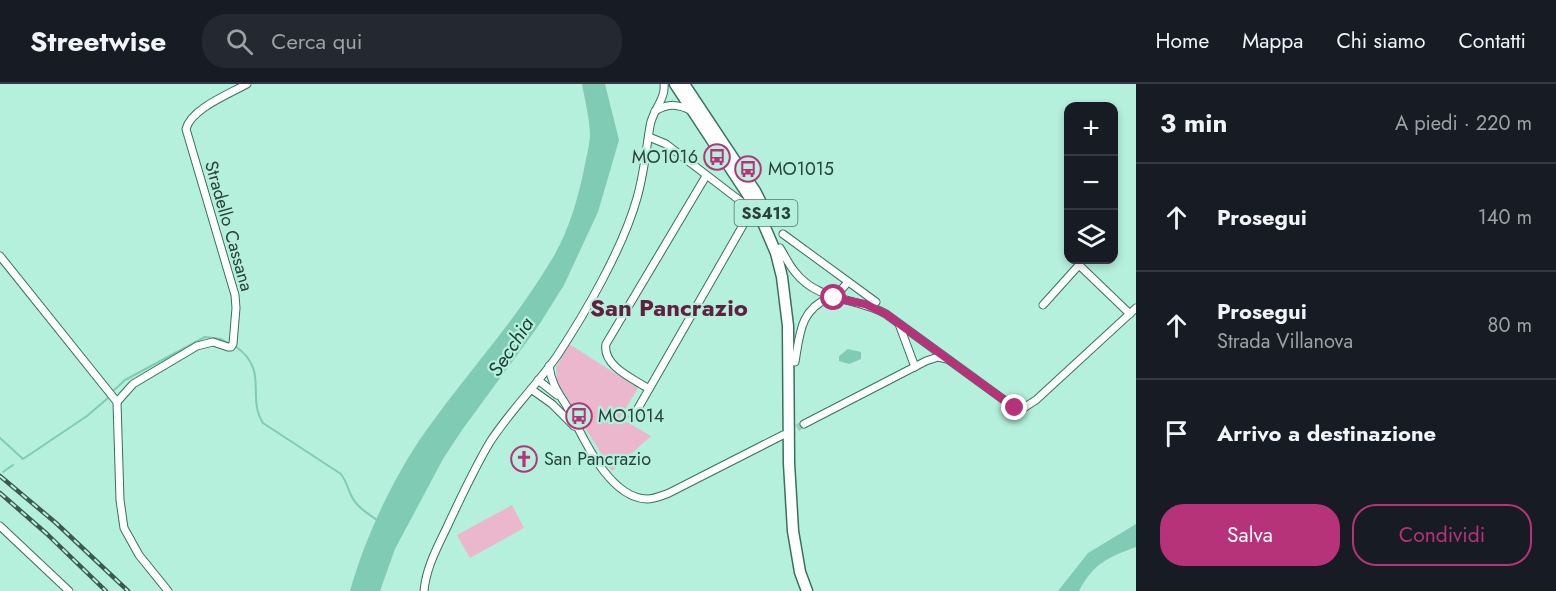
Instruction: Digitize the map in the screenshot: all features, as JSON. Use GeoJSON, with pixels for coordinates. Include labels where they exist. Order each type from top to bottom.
{"type":"FeatureCollection","features":[{"type":"Feature","properties":{"kind":"main road","name":"SS413"},"geometry":{"type":"LineString","coordinates":[[675,84],[757,210],[776,253],[782,277],[788,326],[789,463],[795,547],[807,591]]}},
{"type":"Feature","properties":{"kind":"main road","name":"SS413"},"geometry":{"type":"LineString","coordinates":[[684,84],[755,191],[768,216],[780,248],[791,303],[795,362],[795,463],[792,491]]}},
{"type":"Feature","properties":{"kind":"street","name":"Stradello Cassana"},"geometry":{"type":"LineString","coordinates":[[117,402],[139,380],[197,346],[208,342],[228,347],[233,344],[235,295],[186,129],[188,122],[197,113],[247,84]]}},
{"type":"Feature","properties":{"kind":"street"},"geometry":{"type":"LineString","coordinates":[[424,591],[428,568],[482,457],[505,422],[549,366],[587,307],[629,221],[642,179],[650,124],[664,94],[664,84]]}},
{"type":"Feature","properties":{"kind":"street"},"geometry":{"type":"LineString","coordinates":[[655,111],[666,105],[693,111]]}},
{"type":"Feature","properties":{"kind":"street"},"geometry":{"type":"LineString","coordinates":[[633,417],[749,217],[749,210],[743,203],[666,144],[649,137]]}},
{"type":"Feature","properties":{"kind":"street"},"geometry":{"type":"LineString","coordinates":[[649,389],[614,364],[606,354],[606,344],[706,176]]}},
{"type":"Feature","properties":{"kind":"street"},"geometry":{"type":"LineString","coordinates":[[783,234],[876,302]]}},
{"type":"Feature","properties":{"kind":"street"},"geometry":{"type":"LineString","coordinates":[[780,248],[792,270],[818,293],[865,304],[880,310],[1009,405],[1022,409],[1036,400],[1133,311],[1079,265],[1043,306]]}},
{"type":"Feature","properties":{"kind":"street"},"geometry":{"type":"LineString","coordinates":[[0,256],[117,402],[120,500],[124,528],[139,555],[168,591]]}},
{"type":"Feature","properties":{"kind":"street"},"geometry":{"type":"LineString","coordinates":[[795,362],[803,323],[816,305],[833,298],[848,282]]}},
{"type":"Feature","properties":{"kind":"street"},"geometry":{"type":"LineString","coordinates":[[896,320],[901,327],[915,367]]}},
{"type":"Feature","properties":{"kind":"street"},"geometry":{"type":"LineString","coordinates":[[804,424],[938,357],[952,361]]}},
{"type":"Feature","properties":{"kind":"street"},"geometry":{"type":"LineString","coordinates":[[549,366],[552,382],[559,397],[571,413],[578,430],[601,468],[616,485],[633,496],[655,499],[669,494],[783,435]]}},
{"type":"Feature","properties":{"kind":"street"},"geometry":{"type":"LineString","coordinates":[[538,380],[559,397]]}},
{"type":"Feature","properties":{"kind":"street"},"geometry":{"type":"LineString","coordinates":[[531,389],[552,404],[578,430]]}},
{"type":"Feature","properties":{"kind":"street"},"geometry":{"type":"LineString","coordinates":[[0,526],[69,591]]}},
{"type":"Feature","properties":{"kind":"shaded area"},"geometry":{"type":"Polygon","coordinates":[[[569,344],[638,388],[620,418],[651,436],[612,471],[557,382],[556,368],[569,344]]]}},
{"type":"Feature","properties":{"kind":"shaded area"},"geometry":{"type":"Polygon","coordinates":[[[512,505],[524,528],[470,558],[457,535],[512,505]]]}},
{"type":"Feature","properties":{"kind":"water","name":"Secchia"},"geometry":{"type":"Polygon","coordinates":[[[582,84],[605,84],[619,140],[598,212],[564,285],[539,325],[443,459],[395,549],[380,591],[350,591],[372,530],[390,490],[412,452],[522,305],[563,238],[579,192],[589,142],[589,120],[582,84]]]}},
{"type":"Feature","properties":{"kind":"water"},"geometry":{"type":"Polygon","coordinates":[[[848,349],[861,352],[861,359],[849,364],[839,361],[839,356],[848,349]]]}},
{"type":"Feature","properties":{"kind":"water"},"geometry":{"type":"Polygon","coordinates":[[[1136,524],[1136,547],[1102,563],[1090,574],[1079,591],[1058,591],[1088,553],[1136,524]]]}},
{"type":"Feature","properties":{"kind":"waterway"},"geometry":{"type":"LineString","coordinates":[[112,392],[125,380],[205,337],[221,339],[230,344]]}},
{"type":"Feature","properties":{"kind":"waterway"},"geometry":{"type":"LineString","coordinates":[[235,346],[246,355],[252,364],[255,374],[256,403],[263,423],[341,474],[356,503],[380,522]]}},
{"type":"Feature","properties":{"kind":"waterway"},"geometry":{"type":"LineString","coordinates":[[0,438],[23,459],[87,416],[108,398]]}},
{"type":"Feature","properties":{"kind":"waterway"},"geometry":{"type":"LineString","coordinates":[[3,472],[13,465]]}},
{"type":"Feature","properties":{"kind":"tunnel"},"geometry":{"type":"LineString","coordinates":[[788,433],[804,424]]}},
{"type":"Feature","properties":{"kind":"railway"},"geometry":{"type":"LineString","coordinates":[[0,476],[56,523],[128,591]]}},
{"type":"Feature","properties":{"kind":"railway"},"geometry":{"type":"LineString","coordinates":[[0,493],[47,534],[106,591]]}},
{"type":"Feature","properties":{"kind":"place","name":"MO1016"},"geometry":{"type":"Point","coordinates":[717,157]}},
{"type":"Feature","properties":{"kind":"place","name":"MO1015"},"geometry":{"type":"Point","coordinates":[748,169]}},
{"type":"Feature","properties":{"kind":"place","name":"MO1014"},"geometry":{"type":"Point","coordinates":[579,416]}},
{"type":"Feature","properties":{"kind":"place","name":"San Pancrazio"},"geometry":{"type":"Point","coordinates":[524,459]}},
{"type":"Feature","properties":{"kind":"district","name":"San Pancrazio"},"geometry":{"type":"Point","coordinates":[669,307]}},
{"type":"Feature","properties":{"kind":"route"},"geometry":{"type":"LineString","coordinates":[[834,298],[865,304],[880,310],[1015,408]]}}]}
